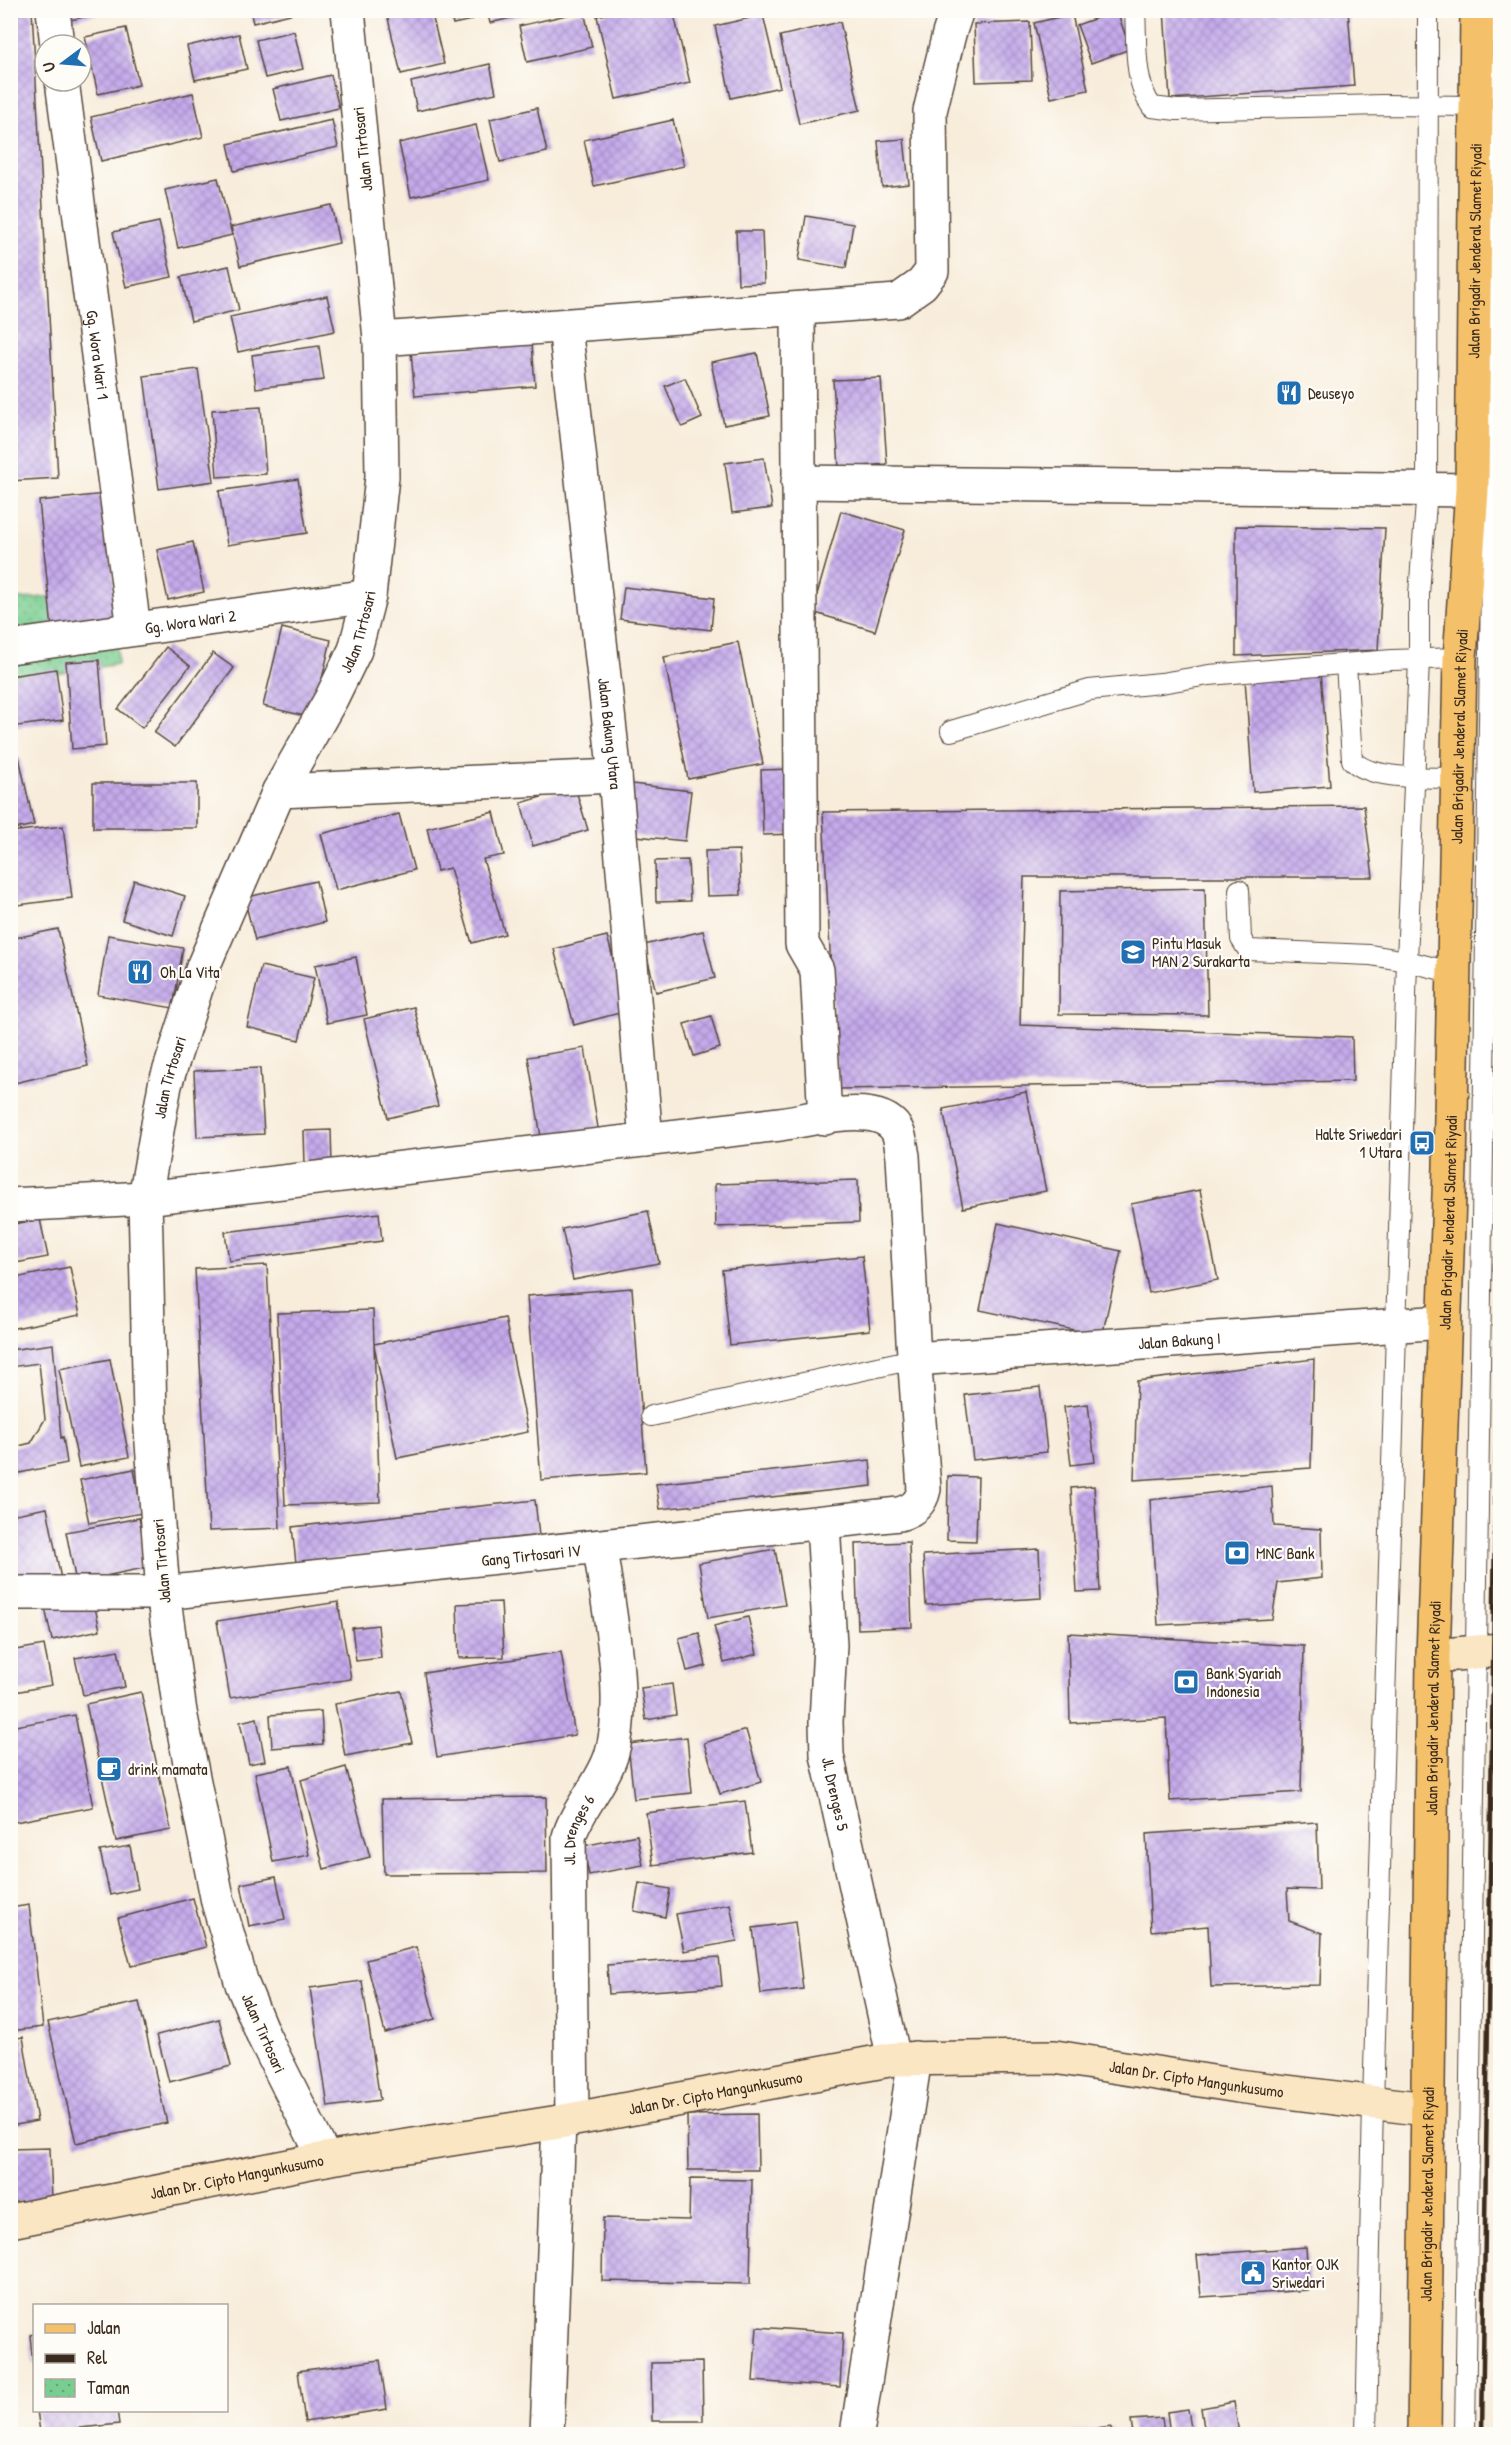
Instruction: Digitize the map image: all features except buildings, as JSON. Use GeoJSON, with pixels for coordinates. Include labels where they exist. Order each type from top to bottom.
{"type":"FeatureCollection","features":[{"type":"Feature","properties":{"kind":"main road","name":"Jalan Brigadir Jenderal Slamet Riyadi"},"geometry":{"type":"LineString","coordinates":[[1424,2434],[1433,1656],[1454,973],[1460,658],[1472,490],[1477,10]]}},
{"type":"Feature","properties":{"kind":"main road"},"geometry":{"type":"LineString","coordinates":[[1433,1656],[1488,1651]]}},
{"type":"Feature","properties":{"kind":"main road","name":"Jalan Dr. Cipto Mangunkusumo"},"geometry":{"type":"LineString","coordinates":[[10,2221],[325,2159],[566,2121],[904,2058],[1055,2057],[1238,2086],[1426,2109]]}},
{"type":"Feature","properties":{"kind":"street"},"geometry":{"type":"LineString","coordinates":[[53,10],[56,33]]}},
{"type":"Feature","properties":{"kind":"street","name":"Jalan Tirtosari"},"geometry":{"type":"LineString","coordinates":[[325,2159],[255,2016],[242,1984],[224,1922],[180,1712],[163,1593],[148,1382],[145,1198],[165,1084],[203,967],[279,790],[331,699],[355,650],[369,596],[382,477],[380,339],[348,10]]}},
{"type":"Feature","properties":{"kind":"street"},"geometry":{"type":"LineString","coordinates":[[380,339],[898,301],[922,284],[932,271],[930,111],[948,34],[957,10]]}},
{"type":"Feature","properties":{"kind":"street","name":"Gg. Wora Wari 1"},"geometry":{"type":"LineString","coordinates":[[64,93],[134,629]]}},
{"type":"Feature","properties":{"kind":"street"},"geometry":{"type":"LineString","coordinates":[[798,310],[802,944],[817,970],[825,1118]]}},
{"type":"Feature","properties":{"kind":"street","name":"Jalan Bakung Utara"},"geometry":{"type":"LineString","coordinates":[[565,326],[615,776],[646,1140]]}},
{"type":"Feature","properties":{"kind":"street"},"geometry":{"type":"LineString","coordinates":[[798,482],[1472,490]]}},
{"type":"Feature","properties":{"kind":"street","name":"Gg. Wora Wari 2"},"geometry":{"type":"LineString","coordinates":[[10,647],[369,596]]}},
{"type":"Feature","properties":{"kind":"street"},"geometry":{"type":"LineString","coordinates":[[279,790],[615,776]]}},
{"type":"Feature","properties":{"kind":"street"},"geometry":{"type":"LineString","coordinates":[[10,1205],[145,1198],[646,1140],[860,1112],[885,1118],[897,1131],[903,1156],[914,1359]]}},
{"type":"Feature","properties":{"kind":"street","name":"Jalan Bakung I"},"geometry":{"type":"LineString","coordinates":[[914,1359],[1443,1322]]}},
{"type":"Feature","properties":{"kind":"street","name":"Gang Tirtosari IV"},"geometry":{"type":"LineString","coordinates":[[10,1593],[163,1593],[600,1548],[909,1512],[921,1499],[924,1489],[914,1359]]}},
{"type":"Feature","properties":{"kind":"street","name":"Jl. Drenges 5"},"geometry":{"type":"LineString","coordinates":[[823,1523],[830,1635],[826,1722],[827,1755],[904,2058]]}},
{"type":"Feature","properties":{"kind":"street","name":"Jl. Drenges 6"},"geometry":{"type":"LineString","coordinates":[[547,2434],[566,2121],[570,1837],[573,1825],[593,1794],[610,1758],[617,1723],[616,1672],[600,1548]]}},
{"type":"Feature","properties":{"kind":"street"},"geometry":{"type":"LineString","coordinates":[[857,2434],[904,2058]]}},
{"type":"Feature","properties":{"kind":"lane"},"geometry":{"type":"LineString","coordinates":[[1135,10],[1140,72],[1145,97],[1152,106],[1177,110],[1475,106]]}},
{"type":"Feature","properties":{"kind":"lane"},"geometry":{"type":"LineString","coordinates":[[1366,2434],[1373,2103],[1398,1326],[1407,961],[1419,659],[1419,594],[1427,490],[1428,10]]}},
{"type":"Feature","properties":{"kind":"lane"},"geometry":{"type":"LineString","coordinates":[[1465,2434],[1488,1651],[1499,10]]}},
{"type":"Feature","properties":{"kind":"lane"},"geometry":{"type":"LineString","coordinates":[[951,731],[1089,690],[1161,683],[1209,675],[1460,658]]}},
{"type":"Feature","properties":{"kind":"lane"},"geometry":{"type":"LineString","coordinates":[[1346,664],[1352,760],[1364,770],[1415,777],[1458,778]]}},
{"type":"Feature","properties":{"kind":"lane"},"geometry":{"type":"LineString","coordinates":[[1239,890],[1240,939],[1248,950],[1370,955],[1407,961],[1454,973]]}},
{"type":"Feature","properties":{"kind":"lane"},"geometry":{"type":"LineString","coordinates":[[651,1416],[914,1359]]}},
{"type":"Feature","properties":{"kind":"green space"},"geometry":{"type":"Polygon","coordinates":[[[115,591],[118,664],[11,681],[11,600],[115,591]]]}},
{"type":"Feature","properties":{"kind":"railway"},"geometry":{"type":"LineString","coordinates":[[1482,2434],[1500,1181]]}},
{"type":"Feature","properties":{"kind":"place","name":"Deuseyo"},"geometry":{"type":"Point","coordinates":[1289,393]}},
{"type":"Feature","properties":{"kind":"place","name":"Pintu Masuk MAN 2 Surakarta"},"geometry":{"type":"Point","coordinates":[1133,952]}},
{"type":"Feature","properties":{"kind":"place","name":"Oh La Vita"},"geometry":{"type":"Point","coordinates":[140,972]}},
{"type":"Feature","properties":{"kind":"place","name":"Halte Sriwedari 1 Utara"},"geometry":{"type":"Point","coordinates":[1422,1143]}},
{"type":"Feature","properties":{"kind":"place","name":"MNC Bank"},"geometry":{"type":"Point","coordinates":[1237,1553]}},
{"type":"Feature","properties":{"kind":"place","name":"Bank Syariah Indonesia"},"geometry":{"type":"Point","coordinates":[1186,1682]}},
{"type":"Feature","properties":{"kind":"place","name":"drink mamata"},"geometry":{"type":"Point","coordinates":[109,1769]}},
{"type":"Feature","properties":{"kind":"place","name":"Kantor OJK Sriwedari"},"geometry":{"type":"Point","coordinates":[1253,2273]}}]}
